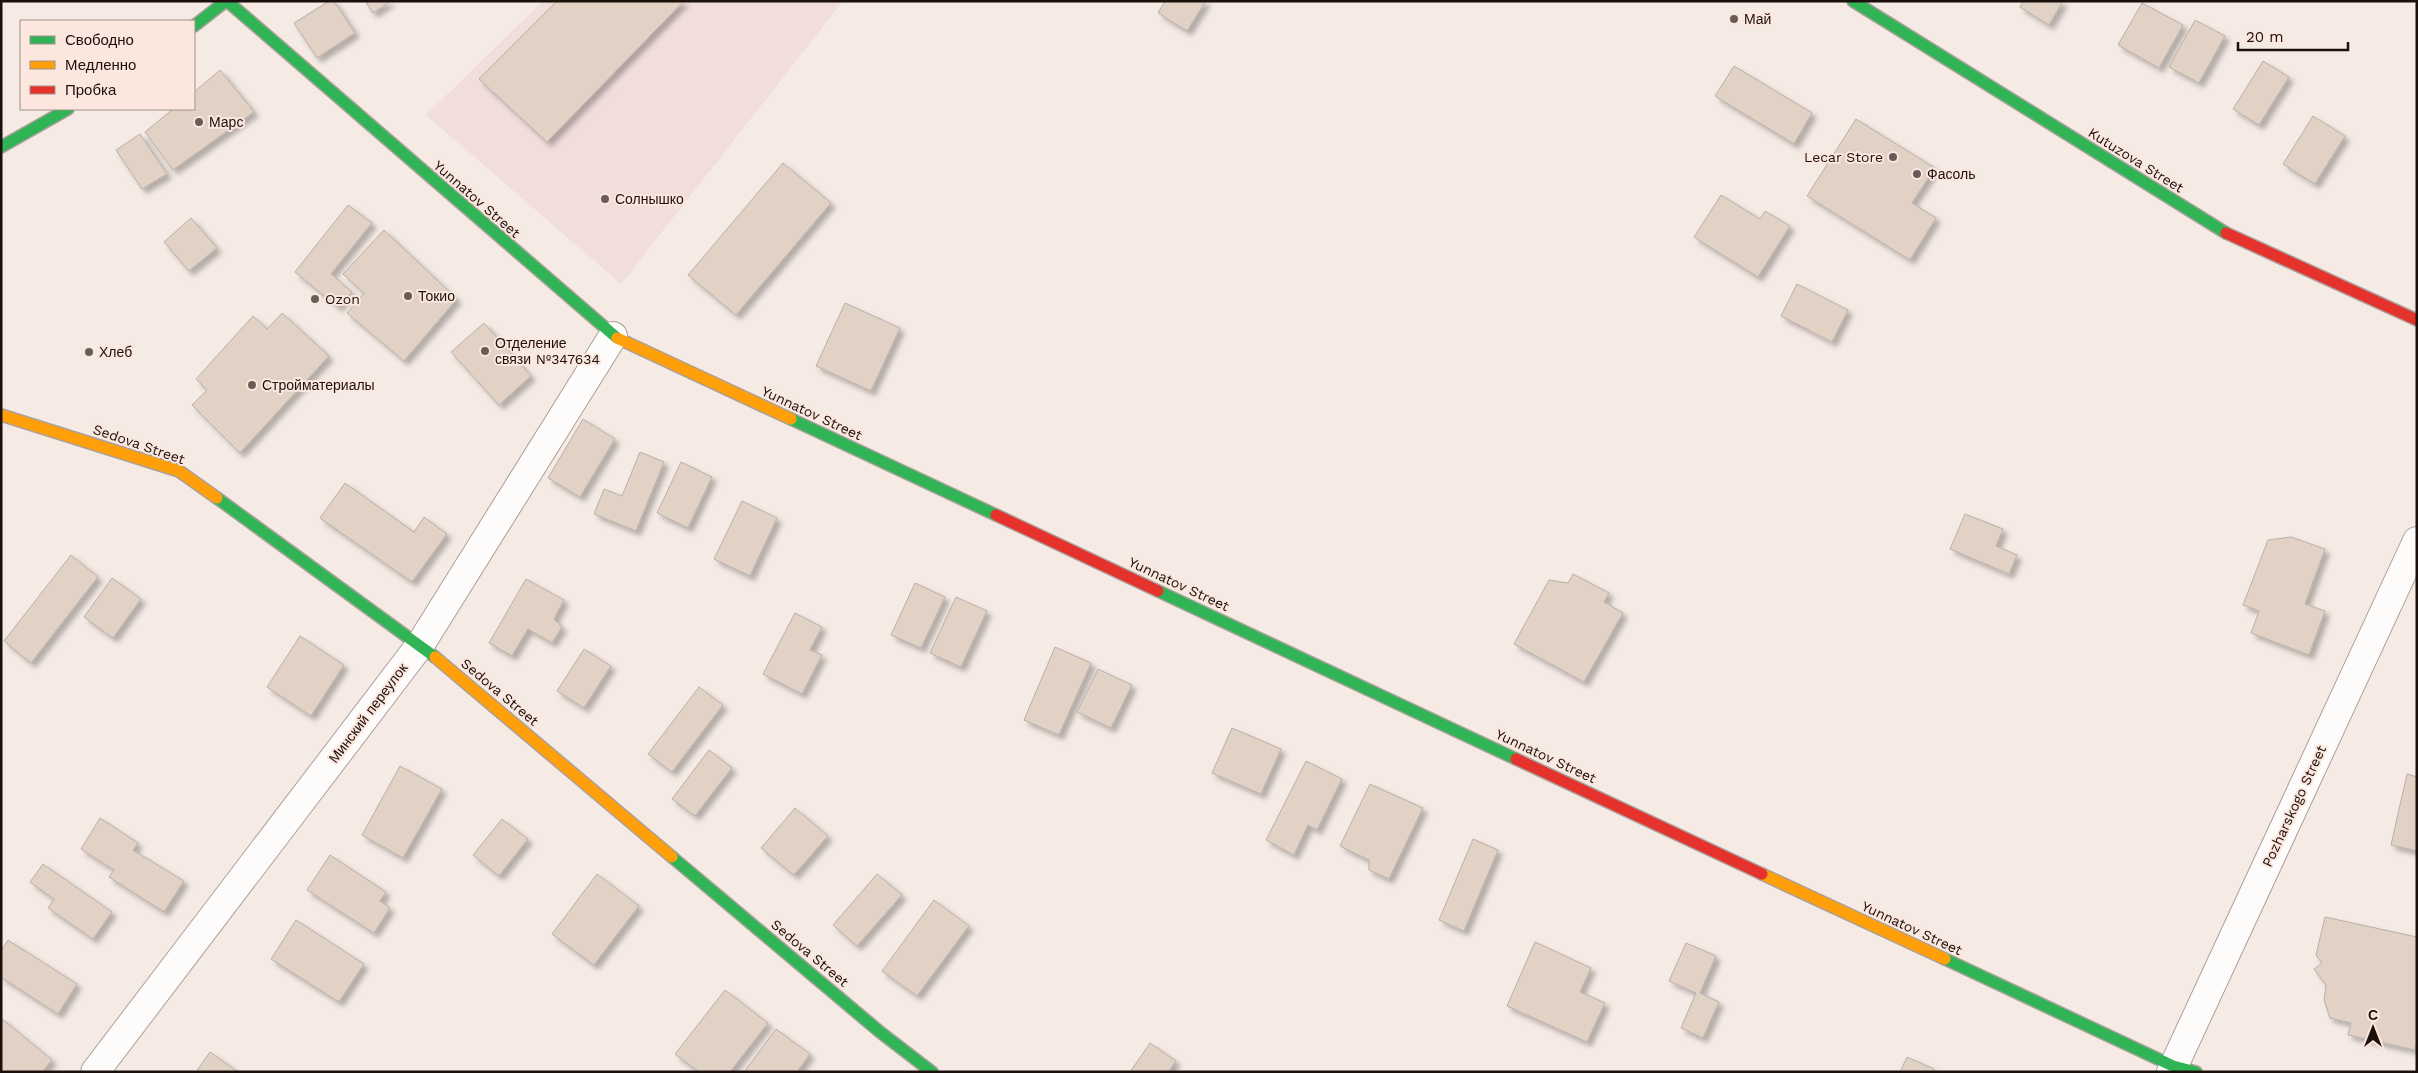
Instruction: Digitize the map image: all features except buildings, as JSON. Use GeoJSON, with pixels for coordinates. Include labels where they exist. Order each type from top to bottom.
{"type":"FeatureCollection","features":[{"type":"Feature","properties":{"kind":"street"},"geometry":{"type":"LineString","coordinates":[[195,25],[226,1]]}},
{"type":"Feature","properties":{"kind":"street","name":"Yunnatov Street"},"geometry":{"type":"LineString","coordinates":[[226,1],[613,336],[2180,1070]]}},
{"type":"Feature","properties":{"kind":"street","name":"Kutuzova Street"},"geometry":{"type":"LineString","coordinates":[[1853,1],[2222,231],[2417,320]]}},
{"type":"Feature","properties":{"kind":"street"},"geometry":{"type":"LineString","coordinates":[[1,146],[66,110]]}},
{"type":"Feature","properties":{"kind":"street","name":"Минский переулок"},"geometry":{"type":"LineString","coordinates":[[95,1072],[420,645],[613,336]]}},
{"type":"Feature","properties":{"kind":"street","name":"Sedova Street"},"geometry":{"type":"LineString","coordinates":[[1,415],[179,471],[420,645],[880,1032],[932,1072]]}},
{"type":"Feature","properties":{"kind":"street","name":"Pozharskogo Street"},"geometry":{"type":"LineString","coordinates":[[2180,1070],[2417,541]]}},
{"type":"Feature","properties":{"kind":"shaded area","name":"Солнышко"},"geometry":{"type":"Polygon","coordinates":[[[543,1],[843,1],[621,284],[426,115],[543,1]]]}},
{"type":"Feature","properties":{"kind":"traffic: fast"},"geometry":{"type":"LineString","coordinates":[[195,25],[226,1]]}},
{"type":"Feature","properties":{"kind":"traffic: fast"},"geometry":{"type":"LineString","coordinates":[[227,1],[617,338]]}},
{"type":"Feature","properties":{"kind":"traffic: fast"},"geometry":{"type":"LineString","coordinates":[[1853,1],[2226,233]]}},
{"type":"Feature","properties":{"kind":"traffic: fast"},"geometry":{"type":"LineString","coordinates":[[1,147],[66,110]]}},
{"type":"Feature","properties":{"kind":"traffic: fast"},"geometry":{"type":"LineString","coordinates":[[791,419],[996,515]]}},
{"type":"Feature","properties":{"kind":"traffic: fast"},"geometry":{"type":"LineString","coordinates":[[217,498],[435,657]]}},
{"type":"Feature","properties":{"kind":"traffic: fast"},"geometry":{"type":"LineString","coordinates":[[1158,591],[1516,759]]}},
{"type":"Feature","properties":{"kind":"traffic: fast"},"geometry":{"type":"LineString","coordinates":[[672,857],[880,1032],[932,1072]]}},
{"type":"Feature","properties":{"kind":"traffic: fast"},"geometry":{"type":"LineString","coordinates":[[1945,959],[2173,1066],[2196,1072]]}},
{"type":"Feature","properties":{"kind":"traffic: slow"},"geometry":{"type":"LineString","coordinates":[[617,338],[791,419]]}},
{"type":"Feature","properties":{"kind":"traffic: slow"},"geometry":{"type":"LineString","coordinates":[[1,415],[179,471],[217,498]]}},
{"type":"Feature","properties":{"kind":"traffic: slow"},"geometry":{"type":"LineString","coordinates":[[435,657],[672,857]]}},
{"type":"Feature","properties":{"kind":"traffic: slow"},"geometry":{"type":"LineString","coordinates":[[1762,874],[1945,959]]}},
{"type":"Feature","properties":{"kind":"traffic: jam"},"geometry":{"type":"LineString","coordinates":[[2226,233],[2417,320]]}},
{"type":"Feature","properties":{"kind":"traffic: jam"},"geometry":{"type":"LineString","coordinates":[[996,515],[1158,591]]}},
{"type":"Feature","properties":{"kind":"traffic: jam"},"geometry":{"type":"LineString","coordinates":[[1516,759],[1762,874]]}},
{"type":"Feature","properties":{"kind":"place","name":"Май"},"geometry":{"type":"Point","coordinates":[1734,19]}},
{"type":"Feature","properties":{"kind":"place","name":"Марс"},"geometry":{"type":"Point","coordinates":[199,122]}},
{"type":"Feature","properties":{"kind":"place","name":"Lecar Store"},"geometry":{"type":"Point","coordinates":[1893,157]}},
{"type":"Feature","properties":{"kind":"place","name":"Фасоль"},"geometry":{"type":"Point","coordinates":[1917,174]}},
{"type":"Feature","properties":{"kind":"place","name":"Солнышко"},"geometry":{"type":"Point","coordinates":[605,199]}},
{"type":"Feature","properties":{"kind":"place","name":"Токио"},"geometry":{"type":"Point","coordinates":[408,296]}},
{"type":"Feature","properties":{"kind":"place","name":"Ozon"},"geometry":{"type":"Point","coordinates":[315,299]}},
{"type":"Feature","properties":{"kind":"place","name":"Отделение связи №347634"},"geometry":{"type":"Point","coordinates":[485,351]}},
{"type":"Feature","properties":{"kind":"place","name":"Хлеб"},"geometry":{"type":"Point","coordinates":[89,352]}},
{"type":"Feature","properties":{"kind":"place","name":"Стройматериалы"},"geometry":{"type":"Point","coordinates":[252,385]}}]}
